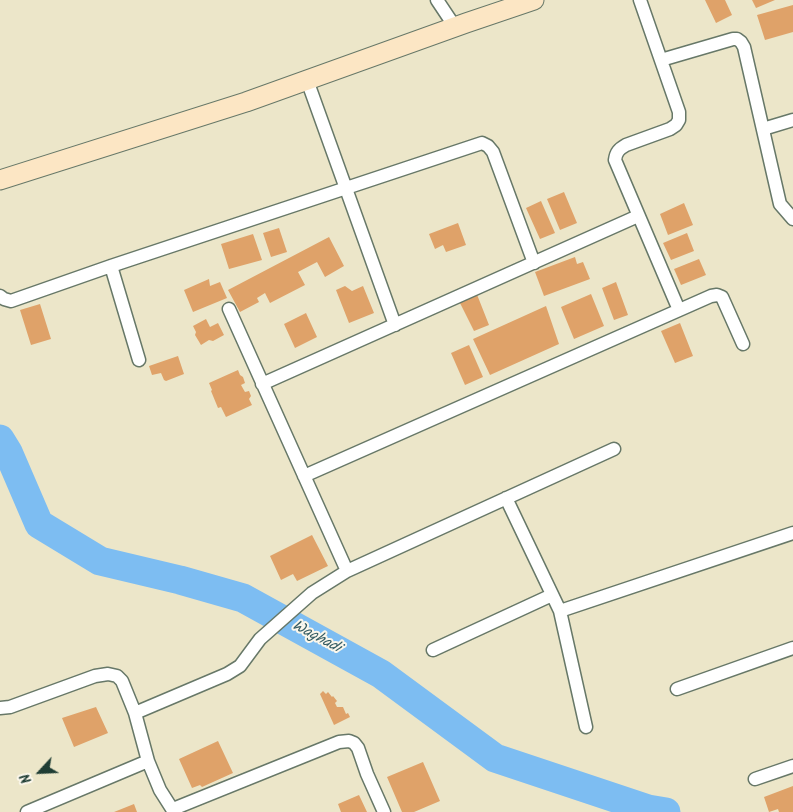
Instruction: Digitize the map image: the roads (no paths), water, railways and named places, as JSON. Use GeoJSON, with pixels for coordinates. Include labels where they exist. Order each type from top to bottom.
{"type":"FeatureCollection","features":[{"type":"Feature","properties":{"kind":"street"},"geometry":{"type":"LineString","coordinates":[[437,0],[455,27]]}},
{"type":"Feature","properties":{"kind":"street"},"geometry":{"type":"LineString","coordinates":[[0,180],[246,102],[534,0]]}},
{"type":"Feature","properties":{"kind":"street"},"geometry":{"type":"LineString","coordinates":[[640,0],[679,112],[679,120],[670,129],[619,149],[615,160],[679,310]]}},
{"type":"Feature","properties":{"kind":"street"},"geometry":{"type":"LineString","coordinates":[[661,60],[732,39],[737,38],[742,42],[780,204],[793,219]]}},
{"type":"Feature","properties":{"kind":"street"},"geometry":{"type":"LineString","coordinates":[[306,80],[395,325]]}},
{"type":"Feature","properties":{"kind":"street"},"geometry":{"type":"LineString","coordinates":[[763,129],[793,120]]}},
{"type":"Feature","properties":{"kind":"street"},"geometry":{"type":"LineString","coordinates":[[0,296],[11,301],[482,143],[493,152],[534,263]]}},
{"type":"Feature","properties":{"kind":"street"},"geometry":{"type":"LineString","coordinates":[[262,384],[638,216]]}},
{"type":"Feature","properties":{"kind":"street"},"geometry":{"type":"LineString","coordinates":[[111,266],[139,360]]}},
{"type":"Feature","properties":{"kind":"street"},"geometry":{"type":"LineString","coordinates":[[304,476],[711,296],[717,295],[722,297],[743,344]]}},
{"type":"Feature","properties":{"kind":"street"},"geometry":{"type":"LineString","coordinates":[[229,310],[347,571]]}},
{"type":"Feature","properties":{"kind":"street"},"geometry":{"type":"LineString","coordinates":[[135,713],[228,674],[240,666],[260,639],[312,593],[347,571],[614,449]]}},
{"type":"Feature","properties":{"kind":"street"},"geometry":{"type":"LineString","coordinates":[[506,498],[560,611],[586,727]]}},
{"type":"Feature","properties":{"kind":"street"},"geometry":{"type":"LineString","coordinates":[[560,611],[793,533]]}},
{"type":"Feature","properties":{"kind":"street"},"geometry":{"type":"LineString","coordinates":[[433,650],[552,595]]}},
{"type":"Feature","properties":{"kind":"street"},"geometry":{"type":"LineString","coordinates":[[676,688],[793,648]]}},
{"type":"Feature","properties":{"kind":"street"},"geometry":{"type":"LineString","coordinates":[[0,708],[10,707],[95,676],[108,674],[118,676],[122,681],[135,713],[148,761],[160,790],[174,811],[339,742],[349,741],[358,748],[384,812]]}},
{"type":"Feature","properties":{"kind":"street"},"geometry":{"type":"LineString","coordinates":[[27,812],[148,761]]}},
{"type":"Feature","properties":{"kind":"street"},"geometry":{"type":"LineString","coordinates":[[755,779],[793,766]]}},
{"type":"Feature","properties":{"kind":"waterway","name":"Waghadi"},"geometry":{"type":"LineString","coordinates":[[0,439],[8,452],[39,524],[100,561],[180,580],[243,598],[381,674],[495,758],[648,809],[666,812]]}}]}
